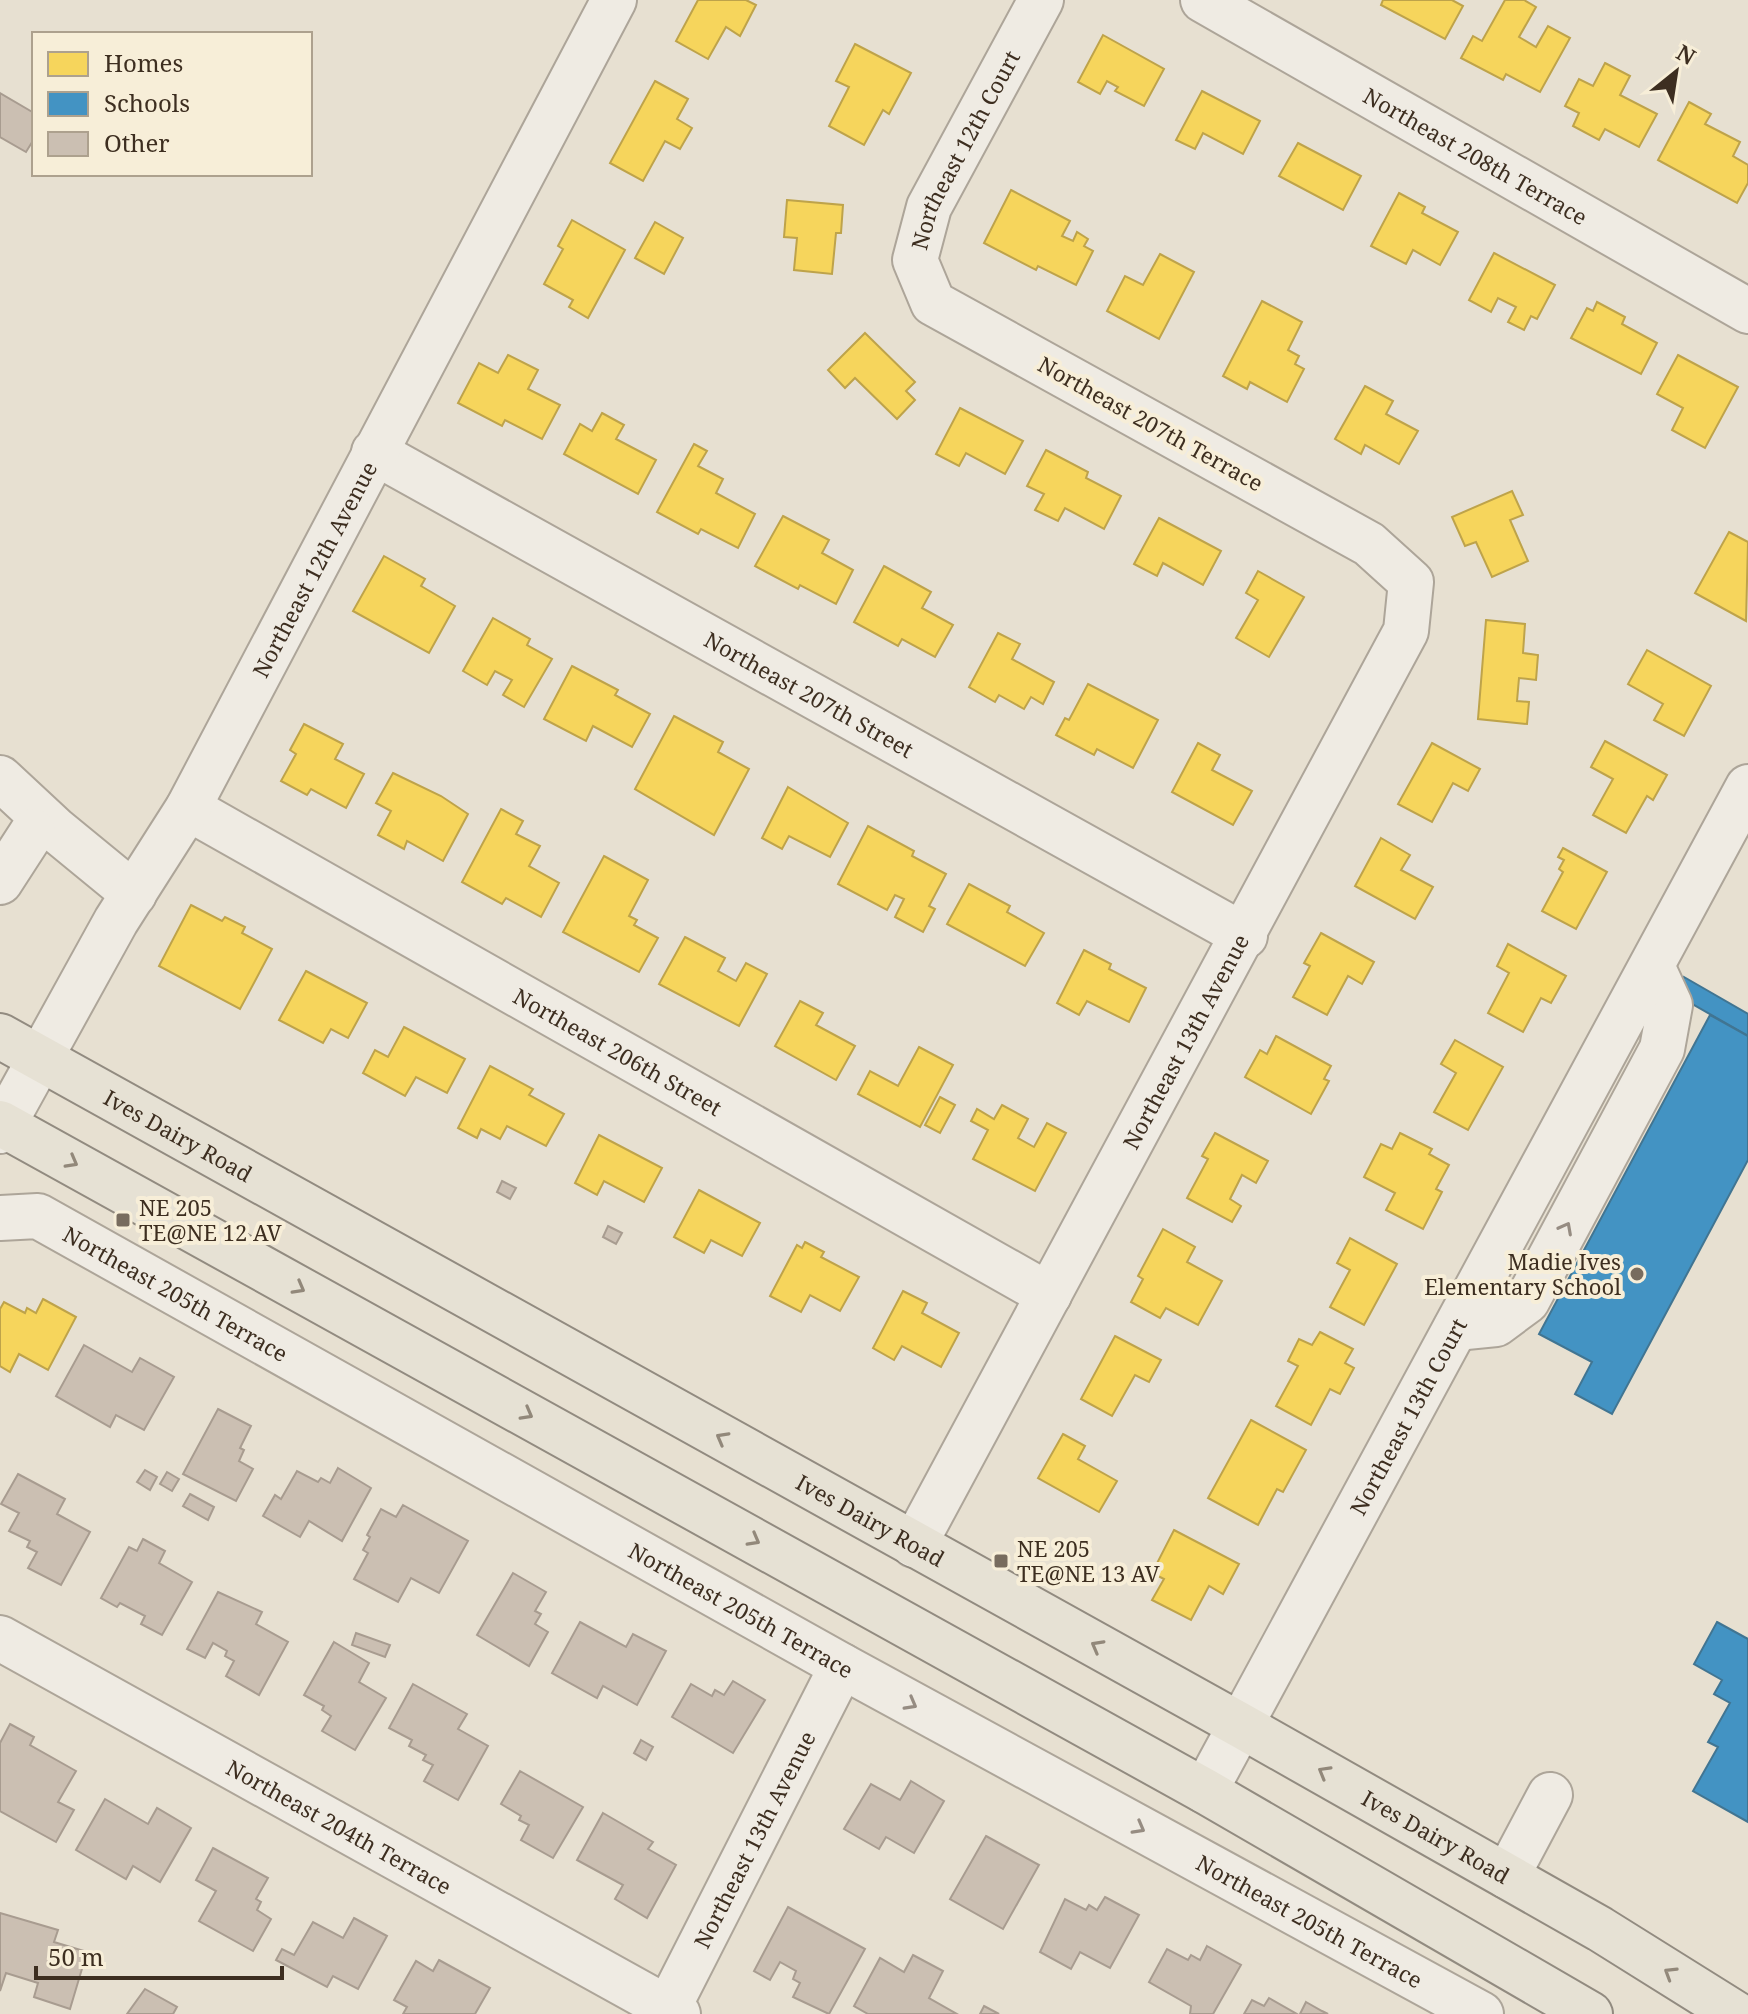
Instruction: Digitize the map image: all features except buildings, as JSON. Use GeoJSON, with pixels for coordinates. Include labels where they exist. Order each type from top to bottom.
{"type":"FeatureCollection","features":[{"type":"Feature","properties":{"kind":"main road","name":"Ives Dairy Road"},"geometry":{"type":"LineString","coordinates":[[0,1036],[1240,1725],[1507,1876],[1736,2014]]}},
{"type":"Feature","properties":{"kind":"main road"},"geometry":{"type":"LineString","coordinates":[[1,1126],[1205,1791],[1590,2014]]}},
{"type":"Feature","properties":{"kind":"street","name":"Northeast 12th Avenue"},"geometry":{"type":"LineString","coordinates":[[1,1126],[128,903],[188,808],[614,0]]}},
{"type":"Feature","properties":{"kind":"street","name":"Northeast 12th Court"},"geometry":{"type":"LineString","coordinates":[[933,303],[915,260],[929,207],[1041,0]]}},
{"type":"Feature","properties":{"kind":"street","name":"Northeast 208th Terrace"},"geometry":{"type":"LineString","coordinates":[[1203,0],[1748,311]]}},
{"type":"Feature","properties":{"kind":"street","name":"Northeast 207th Terrace"},"geometry":{"type":"LineString","coordinates":[[933,303],[1369,544]]}},
{"type":"Feature","properties":{"kind":"street","name":"Northeast 207th Street"},"geometry":{"type":"LineString","coordinates":[[374,452],[1245,936]]}},
{"type":"Feature","properties":{"kind":"street","name":"Northeast 13th Avenue"},"geometry":{"type":"LineString","coordinates":[[914,1545],[1245,936],[1406,631],[1411,582],[1369,544]]}},
{"type":"Feature","properties":{"kind":"street"},"geometry":{"type":"LineString","coordinates":[[0,778],[128,903]]}},
{"type":"Feature","properties":{"kind":"street","name":"Northeast 13th Court"},"geometry":{"type":"LineString","coordinates":[[1205,1791],[1748,787]]}},
{"type":"Feature","properties":{"kind":"street"},"geometry":{"type":"LineString","coordinates":[[0,801],[33,831],[128,903]]}},
{"type":"Feature","properties":{"kind":"street","name":"Northeast 206th Street"},"geometry":{"type":"LineString","coordinates":[[188,808],[1049,1295]]}},
{"type":"Feature","properties":{"kind":"street"},"geometry":{"type":"LineString","coordinates":[[0,882],[33,831]]}},
{"type":"Feature","properties":{"kind":"street","name":"Northeast 205th Terrace"},"geometry":{"type":"LineString","coordinates":[[0,1218],[38,1216],[842,1666],[1481,2014]]}},
{"type":"Feature","properties":{"kind":"street","name":"Northeast 204th Terrace"},"geometry":{"type":"LineString","coordinates":[[0,1638],[670,2012]]}},
{"type":"Feature","properties":{"kind":"street","name":"Northeast 13th Avenue"},"geometry":{"type":"LineString","coordinates":[[670,2012],[842,1666]]}},
{"type":"Feature","properties":{"kind":"street"},"geometry":{"type":"LineString","coordinates":[[1507,1876],[1550,1795]]}},
{"type":"Feature","properties":{"kind":"place","name":"NE 205 TE@NE 12 AV"},"geometry":{"type":"Point","coordinates":[123,1220]}},
{"type":"Feature","properties":{"kind":"place","name":"Madie Ives Elementary School"},"geometry":{"type":"Point","coordinates":[1637,1274]}},
{"type":"Feature","properties":{"kind":"place","name":"NE 205 TE@NE 13 AV"},"geometry":{"type":"Point","coordinates":[1001,1561]}}]}
